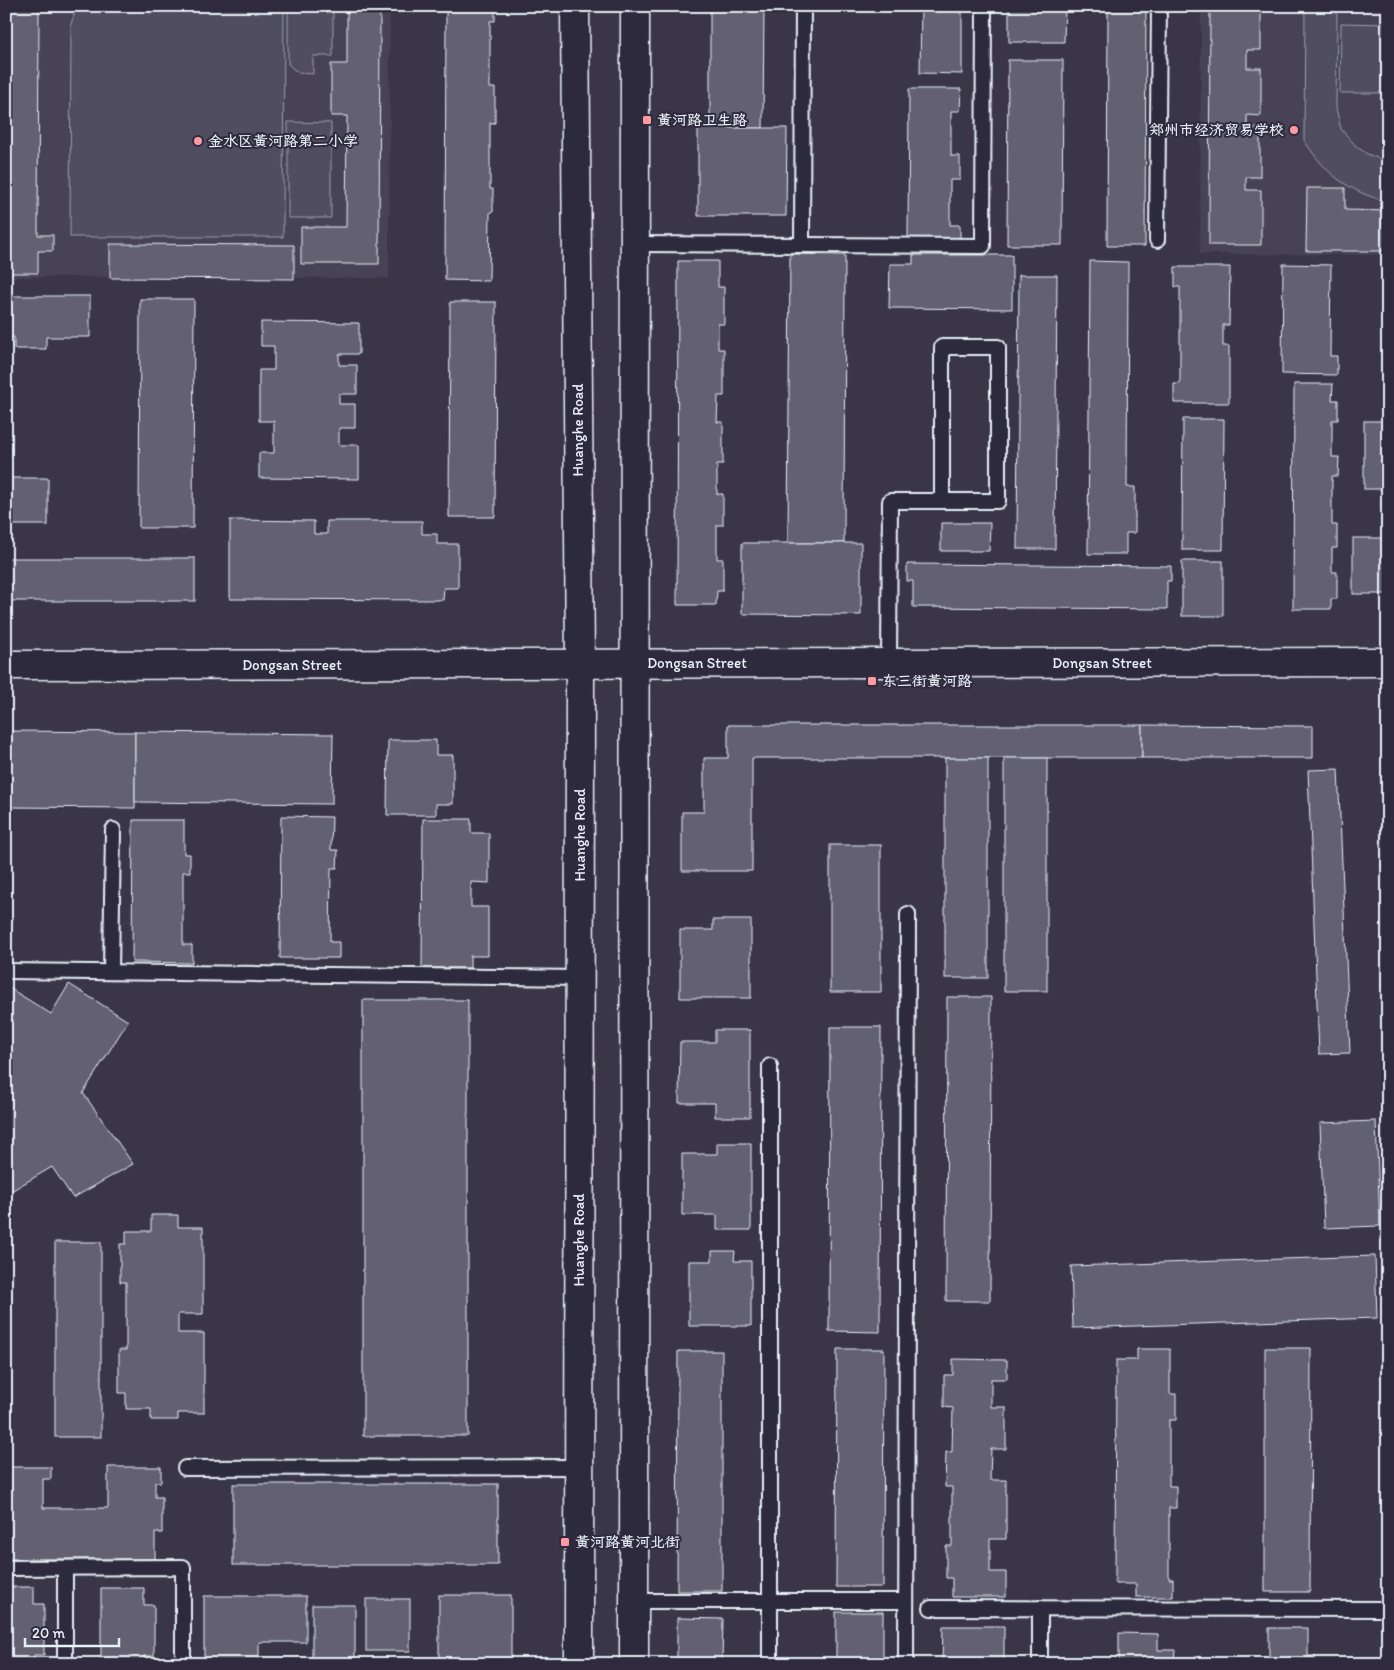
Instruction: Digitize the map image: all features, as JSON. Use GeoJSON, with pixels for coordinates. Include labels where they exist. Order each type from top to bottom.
{"type":"FeatureCollection","features":[{"type":"Feature","properties":{"kind":"main road","name":"Huanghe Road"},"geometry":{"type":"LineString","coordinates":[[575,6],[580,664],[579,1664]]}},
{"type":"Feature","properties":{"kind":"main road"},"geometry":{"type":"LineString","coordinates":[[634,1664],[635,6]]}},
{"type":"Feature","properties":{"kind":"main road","name":"Dongsan Street"},"geometry":{"type":"LineString","coordinates":[[6,666],[1388,662]]}},
{"type":"Feature","properties":{"kind":"lane"},"geometry":{"type":"LineString","coordinates":[[802,245],[803,6]]}},
{"type":"Feature","properties":{"kind":"lane"},"geometry":{"type":"LineString","coordinates":[[635,244],[983,246],[984,6]]}},
{"type":"Feature","properties":{"kind":"lane"},"geometry":{"type":"LineString","coordinates":[[1157,240],[1158,6]]}},
{"type":"Feature","properties":{"kind":"lane"},"geometry":{"type":"LineString","coordinates":[[888,663],[890,501],[942,501],[998,501],[998,347],[942,347],[942,501]]}},
{"type":"Feature","properties":{"kind":"lane"},"geometry":{"type":"LineString","coordinates":[[111,972],[113,830]]}},
{"type":"Feature","properties":{"kind":"lane"},"geometry":{"type":"LineString","coordinates":[[906,1664],[908,914]]}},
{"type":"Feature","properties":{"kind":"lane"},"geometry":{"type":"LineString","coordinates":[[6,971],[580,978]]}},
{"type":"Feature","properties":{"kind":"lane"},"geometry":{"type":"LineString","coordinates":[[770,1066],[770,1664]]}},
{"type":"Feature","properties":{"kind":"lane"},"geometry":{"type":"LineString","coordinates":[[185,1468],[579,1467]]}},
{"type":"Feature","properties":{"kind":"lane"},"geometry":{"type":"LineString","coordinates":[[6,1568],[183,1567],[183,1664]]}},
{"type":"Feature","properties":{"kind":"lane"},"geometry":{"type":"LineString","coordinates":[[65,1568],[65,1664]]}},
{"type":"Feature","properties":{"kind":"lane"},"geometry":{"type":"LineString","coordinates":[[634,1601],[906,1601]]}},
{"type":"Feature","properties":{"kind":"lane"},"geometry":{"type":"LineString","coordinates":[[931,1608],[1388,1609]]}},
{"type":"Feature","properties":{"kind":"lane"},"geometry":{"type":"LineString","coordinates":[[1040,1608],[1040,1664]]}},
{"type":"Feature","properties":{"kind":"shaded area","name":"金水区黄河路第二小学"},"geometry":{"type":"Polygon","coordinates":[[[6,6],[390,6],[389,278],[6,277],[6,6]]]}},
{"type":"Feature","properties":{"kind":"shaded area"},"geometry":{"type":"Polygon","coordinates":[[[77,6],[284,6],[283,237],[70,237],[71,24],[77,6]]]}},
{"type":"Feature","properties":{"kind":"shaded area"},"geometry":{"type":"Polygon","coordinates":[[[288,6],[333,6],[333,56],[313,56],[313,74],[298,73],[288,64],[288,6]]]}},
{"type":"Feature","properties":{"kind":"shaded area","name":"郑州市经济贸易学校"},"geometry":{"type":"Polygon","coordinates":[[[1201,6],[1388,6],[1388,255],[1200,254],[1201,6]]]}},
{"type":"Feature","properties":{"kind":"shaded area"},"geometry":{"type":"Polygon","coordinates":[[[1305,6],[1337,6],[1336,108],[1341,129],[1356,146],[1367,154],[1388,162],[1388,202],[1361,193],[1339,180],[1321,163],[1304,140],[1305,6]]]}},
{"type":"Feature","properties":{"kind":"shaded area"},"geometry":{"type":"Polygon","coordinates":[[[1341,23],[1388,24],[1388,93],[1340,93],[1341,23]]]}},
{"type":"Feature","properties":{"kind":"shaded area"},"geometry":{"type":"Polygon","coordinates":[[[288,122],[331,123],[331,218],[288,218],[288,122]]]}},
{"type":"Feature","properties":{"kind":"building"},"geometry":{"type":"Polygon","coordinates":[[[6,6],[39,6],[38,235],[53,235],[53,251],[38,251],[38,273],[6,273],[6,6]]]}},
{"type":"Feature","properties":{"kind":"building"},"geometry":{"type":"Polygon","coordinates":[[[347,6],[380,6],[379,264],[301,264],[301,227],[346,227],[347,116],[331,116],[331,64],[347,64],[347,6]]]}},
{"type":"Feature","properties":{"kind":"building"},"geometry":{"type":"Polygon","coordinates":[[[446,6],[495,6],[495,21],[490,21],[490,88],[495,88],[495,123],[490,123],[490,189],[493,189],[493,212],[490,212],[489,281],[445,280],[446,6]]]}},
{"type":"Feature","properties":{"kind":"building"},"geometry":{"type":"Polygon","coordinates":[[[710,6],[764,6],[763,128],[710,128],[710,6]]]}},
{"type":"Feature","properties":{"kind":"building"},"geometry":{"type":"Polygon","coordinates":[[[921,6],[962,6],[962,74],[920,73],[921,6]]]}},
{"type":"Feature","properties":{"kind":"building"},"geometry":{"type":"Polygon","coordinates":[[[1009,6],[1065,6],[1064,42],[1009,42],[1009,6]]]}},
{"type":"Feature","properties":{"kind":"building"},"geometry":{"type":"Polygon","coordinates":[[[1108,6],[1146,6],[1145,246],[1107,246],[1108,6]]]}},
{"type":"Feature","properties":{"kind":"building"},"geometry":{"type":"Polygon","coordinates":[[[1210,6],[1261,6],[1261,50],[1247,50],[1247,68],[1261,68],[1261,116],[1247,115],[1247,128],[1260,128],[1260,177],[1246,177],[1246,190],[1261,190],[1261,245],[1209,245],[1210,6]]]}},
{"type":"Feature","properties":{"kind":"building"},"geometry":{"type":"Polygon","coordinates":[[[1008,60],[1063,60],[1062,245],[1007,245],[1008,60]]]}},
{"type":"Feature","properties":{"kind":"building"},"geometry":{"type":"Polygon","coordinates":[[[909,89],[961,89],[960,111],[951,111],[951,156],[960,156],[960,180],[950,180],[950,225],[960,225],[960,241],[908,241],[909,89]]]}},
{"type":"Feature","properties":{"kind":"building"},"geometry":{"type":"Polygon","coordinates":[[[698,128],[787,128],[786,216],[698,216],[698,128]]]}},
{"type":"Feature","properties":{"kind":"building"},"geometry":{"type":"Polygon","coordinates":[[[1307,188],[1345,188],[1345,210],[1388,211],[1388,251],[1306,251],[1307,188]]]}},
{"type":"Feature","properties":{"kind":"building"},"geometry":{"type":"Polygon","coordinates":[[[110,244],[294,245],[294,279],[110,278],[110,244]]]}},
{"type":"Feature","properties":{"kind":"building"},"geometry":{"type":"Polygon","coordinates":[[[790,254],[845,255],[844,543],[788,543],[790,254]]]}},
{"type":"Feature","properties":{"kind":"building"},"geometry":{"type":"Polygon","coordinates":[[[913,255],[1012,255],[1012,309],[889,308],[890,264],[913,264],[913,255]]]}},
{"type":"Feature","properties":{"kind":"building"},"geometry":{"type":"Polygon","coordinates":[[[678,261],[718,261],[718,287],[724,287],[724,324],[718,324],[718,349],[724,349],[724,396],[718,396],[717,422],[723,422],[723,464],[717,464],[717,494],[723,494],[723,525],[717,525],[717,559],[723,559],[723,591],[717,591],[716,605],[677,605],[678,261]]]}},
{"type":"Feature","properties":{"kind":"building"},"geometry":{"type":"Polygon","coordinates":[[[1090,261],[1128,262],[1127,487],[1135,487],[1135,533],[1126,533],[1126,554],[1088,554],[1090,261]]]}},
{"type":"Feature","properties":{"kind":"building"},"geometry":{"type":"Polygon","coordinates":[[[1283,264],[1331,265],[1330,356],[1337,356],[1337,375],[1282,374],[1283,264]]]}},
{"type":"Feature","properties":{"kind":"building"},"geometry":{"type":"Polygon","coordinates":[[[1175,267],[1230,267],[1229,325],[1223,325],[1223,346],[1229,346],[1229,403],[1174,403],[1174,384],[1180,384],[1180,287],[1175,287],[1175,267]]]}},
{"type":"Feature","properties":{"kind":"building"},"geometry":{"type":"Polygon","coordinates":[[[1019,275],[1057,275],[1055,549],[1017,549],[1019,275]]]}},
{"type":"Feature","properties":{"kind":"building"},"geometry":{"type":"Polygon","coordinates":[[[6,296],[90,296],[90,337],[46,337],[46,349],[14,349],[14,337],[6,337],[6,296]]]}},
{"type":"Feature","properties":{"kind":"building"},"geometry":{"type":"Polygon","coordinates":[[[140,299],[194,299],[193,528],[139,528],[140,299]]]}},
{"type":"Feature","properties":{"kind":"building"},"geometry":{"type":"Polygon","coordinates":[[[450,302],[496,302],[495,517],[449,517],[450,302]]]}},
{"type":"Feature","properties":{"kind":"building"},"geometry":{"type":"Polygon","coordinates":[[[261,322],[359,323],[359,354],[339,354],[339,365],[357,365],[357,394],[339,394],[339,404],[355,404],[355,428],[339,428],[339,445],[359,445],[359,479],[259,478],[259,453],[274,453],[274,421],[259,421],[259,370],[274,370],[274,346],[261,346],[261,322]]]}},
{"type":"Feature","properties":{"kind":"building"},"geometry":{"type":"Polygon","coordinates":[[[1294,384],[1333,384],[1332,400],[1338,400],[1338,420],[1332,420],[1332,457],[1339,457],[1338,476],[1332,476],[1332,525],[1337,525],[1337,548],[1332,548],[1332,572],[1337,572],[1337,599],[1331,599],[1331,609],[1293,609],[1294,384]]]}},
{"type":"Feature","properties":{"kind":"building"},"geometry":{"type":"Polygon","coordinates":[[[1183,419],[1224,419],[1223,550],[1182,550],[1183,419]]]}},
{"type":"Feature","properties":{"kind":"building"},"geometry":{"type":"Polygon","coordinates":[[[1364,421],[1388,421],[1388,489],[1364,489],[1364,421]]]}},
{"type":"Feature","properties":{"kind":"building"},"geometry":{"type":"Polygon","coordinates":[[[6,478],[48,478],[48,525],[6,525],[6,478]]]}},
{"type":"Feature","properties":{"kind":"building"},"geometry":{"type":"Polygon","coordinates":[[[230,520],[314,521],[314,534],[327,534],[327,521],[422,521],[422,534],[437,534],[437,544],[458,544],[458,588],[444,588],[443,600],[230,599],[230,520]]]}},
{"type":"Feature","properties":{"kind":"building"},"geometry":{"type":"Polygon","coordinates":[[[941,523],[990,523],[989,551],[941,551],[941,523]]]}},
{"type":"Feature","properties":{"kind":"building"},"geometry":{"type":"Polygon","coordinates":[[[1353,538],[1388,538],[1388,594],[1353,594],[1353,538]]]}},
{"type":"Feature","properties":{"kind":"building"},"geometry":{"type":"Polygon","coordinates":[[[742,543],[861,543],[861,615],[742,614],[742,543]]]}},
{"type":"Feature","properties":{"kind":"building"},"geometry":{"type":"Polygon","coordinates":[[[6,558],[195,558],[195,601],[6,601],[6,558]]]}},
{"type":"Feature","properties":{"kind":"building"},"geometry":{"type":"Polygon","coordinates":[[[1182,561],[1223,561],[1223,616],[1182,616],[1182,561]]]}},
{"type":"Feature","properties":{"kind":"building"},"geometry":{"type":"Polygon","coordinates":[[[907,564],[1171,566],[1171,581],[1167,581],[1167,609],[913,607],[913,581],[907,581],[907,564]]]}},
{"type":"Feature","properties":{"kind":"building"},"geometry":{"type":"Polygon","coordinates":[[[728,725],[1142,725],[1142,758],[752,758],[752,871],[682,871],[682,812],[704,812],[704,758],[728,758],[728,725]]]}},
{"type":"Feature","properties":{"kind":"building"},"geometry":{"type":"Polygon","coordinates":[[[1142,725],[1313,726],[1313,758],[1142,758],[1142,725]]]}},
{"type":"Feature","properties":{"kind":"building"},"geometry":{"type":"Polygon","coordinates":[[[6,731],[135,732],[135,808],[6,807],[6,731]]]}},
{"type":"Feature","properties":{"kind":"building"},"geometry":{"type":"Polygon","coordinates":[[[135,732],[333,734],[332,804],[135,802],[135,732]]]}},
{"type":"Feature","properties":{"kind":"building"},"geometry":{"type":"Polygon","coordinates":[[[388,740],[436,740],[436,755],[453,755],[453,804],[436,804],[436,815],[387,815],[388,740]]]}},
{"type":"Feature","properties":{"kind":"building"},"geometry":{"type":"Polygon","coordinates":[[[945,758],[988,758],[988,978],[945,978],[945,758]]]}},
{"type":"Feature","properties":{"kind":"building"},"geometry":{"type":"Polygon","coordinates":[[[1004,758],[1047,758],[1047,991],[1004,991],[1004,758]]]}},
{"type":"Feature","properties":{"kind":"building"},"geometry":{"type":"Polygon","coordinates":[[[1338,769],[1350,1053],[1319,1054],[1308,770],[1338,769]]]}},
{"type":"Feature","properties":{"kind":"building"},"geometry":{"type":"Polygon","coordinates":[[[281,816],[332,817],[331,850],[338,850],[337,868],[331,868],[330,942],[339,942],[339,958],[280,958],[281,816]]]}},
{"type":"Feature","properties":{"kind":"building"},"geometry":{"type":"Polygon","coordinates":[[[423,819],[471,819],[471,833],[489,833],[489,883],[471,882],[471,907],[488,907],[488,956],[470,956],[470,968],[422,968],[423,819]]]}},
{"type":"Feature","properties":{"kind":"building"},"geometry":{"type":"Polygon","coordinates":[[[133,820],[184,820],[184,854],[190,854],[190,872],[183,872],[183,945],[192,945],[192,963],[132,962],[133,820]]]}},
{"type":"Feature","properties":{"kind":"building"},"geometry":{"type":"Polygon","coordinates":[[[830,845],[881,845],[881,992],[830,992],[830,845]]]}},
{"type":"Feature","properties":{"kind":"building"},"geometry":{"type":"Polygon","coordinates":[[[713,920],[751,920],[751,998],[680,998],[680,930],[713,930],[713,920]]]}},
{"type":"Feature","properties":{"kind":"building"},"geometry":{"type":"Polygon","coordinates":[[[69,984],[128,1021],[83,1093],[133,1164],[73,1198],[52,1167],[6,1194],[6,986],[51,1014],[69,984]]]}},
{"type":"Feature","properties":{"kind":"building"},"geometry":{"type":"Polygon","coordinates":[[[947,997],[991,997],[990,1301],[946,1301],[947,997]]]}},
{"type":"Feature","properties":{"kind":"building"},"geometry":{"type":"Polygon","coordinates":[[[363,1000],[468,1000],[468,1436],[363,1436],[363,1000]]]}},
{"type":"Feature","properties":{"kind":"building"},"geometry":{"type":"Polygon","coordinates":[[[830,1027],[881,1027],[880,1332],[829,1331],[830,1027]]]}},
{"type":"Feature","properties":{"kind":"building"},"geometry":{"type":"Polygon","coordinates":[[[715,1030],[750,1030],[750,1117],[715,1117],[715,1103],[679,1103],[680,1042],[715,1042],[715,1030]]]}},
{"type":"Feature","properties":{"kind":"building"},"geometry":{"type":"Polygon","coordinates":[[[1376,1121],[1380,1226],[1324,1228],[1320,1123],[1376,1121]]]}},
{"type":"Feature","properties":{"kind":"building"},"geometry":{"type":"Polygon","coordinates":[[[717,1143],[751,1143],[751,1230],[717,1230],[717,1215],[682,1215],[682,1154],[717,1154],[717,1143]]]}},
{"type":"Feature","properties":{"kind":"building"},"geometry":{"type":"Polygon","coordinates":[[[151,1215],[178,1215],[178,1227],[203,1227],[203,1314],[178,1314],[178,1333],[204,1333],[204,1413],[178,1413],[178,1420],[151,1420],[151,1409],[126,1409],[126,1393],[119,1393],[119,1350],[126,1350],[126,1282],[120,1282],[120,1244],[126,1244],[126,1231],[151,1231],[151,1215]]]}},
{"type":"Feature","properties":{"kind":"building"},"geometry":{"type":"Polygon","coordinates":[[[55,1242],[101,1242],[101,1437],[55,1437],[55,1242]]]}},
{"type":"Feature","properties":{"kind":"building"},"geometry":{"type":"Polygon","coordinates":[[[712,1251],[735,1251],[734,1261],[751,1261],[751,1326],[689,1326],[689,1261],[712,1261],[712,1251]]]}},
{"type":"Feature","properties":{"kind":"building"},"geometry":{"type":"Polygon","coordinates":[[[1375,1256],[1377,1318],[1073,1328],[1071,1266],[1375,1256]]]}},
{"type":"Feature","properties":{"kind":"building"},"geometry":{"type":"Polygon","coordinates":[[[1265,1348],[1311,1348],[1310,1592],[1265,1592],[1265,1348]]]}},
{"type":"Feature","properties":{"kind":"building"},"geometry":{"type":"Polygon","coordinates":[[[837,1349],[884,1349],[883,1587],[836,1587],[837,1349]]]}},
{"type":"Feature","properties":{"kind":"building"},"geometry":{"type":"Polygon","coordinates":[[[1137,1349],[1170,1349],[1170,1394],[1176,1394],[1176,1420],[1169,1420],[1169,1486],[1176,1486],[1176,1508],[1169,1508],[1169,1579],[1173,1579],[1173,1597],[1136,1597],[1136,1584],[1115,1584],[1116,1360],[1137,1360],[1137,1349]]]}},
{"type":"Feature","properties":{"kind":"building"},"geometry":{"type":"Polygon","coordinates":[[[678,1351],[722,1351],[722,1591],[677,1591],[678,1351]]]}},
{"type":"Feature","properties":{"kind":"building"},"geometry":{"type":"Polygon","coordinates":[[[953,1359],[1007,1360],[1007,1379],[991,1379],[991,1407],[1006,1407],[1006,1449],[991,1449],[990,1480],[1006,1480],[1006,1539],[990,1539],[990,1572],[1006,1572],[1006,1597],[952,1597],[952,1578],[946,1578],[946,1546],[952,1546],[952,1487],[945,1487],[946,1452],[952,1452],[953,1408],[944,1407],[944,1375],[953,1375],[953,1359]]]}},
{"type":"Feature","properties":{"kind":"building"},"geometry":{"type":"Polygon","coordinates":[[[6,1467],[51,1467],[51,1479],[43,1479],[43,1508],[108,1508],[108,1467],[161,1467],[161,1482],[155,1482],[155,1497],[162,1497],[162,1533],[155,1533],[155,1559],[6,1559],[6,1467]]]}},
{"type":"Feature","properties":{"kind":"building"},"geometry":{"type":"Polygon","coordinates":[[[233,1484],[498,1484],[498,1565],[233,1565],[233,1484]]]}},
{"type":"Feature","properties":{"kind":"building"},"geometry":{"type":"Polygon","coordinates":[[[6,1587],[34,1587],[34,1604],[44,1604],[44,1655],[34,1655],[34,1664],[6,1664],[6,1587]]]}},
{"type":"Feature","properties":{"kind":"building"},"geometry":{"type":"Polygon","coordinates":[[[101,1588],[144,1588],[144,1605],[154,1605],[154,1656],[144,1656],[144,1664],[101,1664],[101,1588]]]}},
{"type":"Feature","properties":{"kind":"building"},"geometry":{"type":"Polygon","coordinates":[[[439,1595],[511,1595],[511,1664],[439,1664],[439,1595]]]}},
{"type":"Feature","properties":{"kind":"building"},"geometry":{"type":"Polygon","coordinates":[[[204,1596],[306,1596],[306,1642],[259,1642],[259,1664],[204,1664],[204,1596]]]}},
{"type":"Feature","properties":{"kind":"building"},"geometry":{"type":"Polygon","coordinates":[[[366,1599],[410,1599],[410,1651],[366,1651],[366,1599]]]}},
{"type":"Feature","properties":{"kind":"building"},"geometry":{"type":"Polygon","coordinates":[[[312,1605],[355,1605],[355,1660],[312,1660],[312,1605]]]}},
{"type":"Feature","properties":{"kind":"building"},"geometry":{"type":"Polygon","coordinates":[[[836,1612],[883,1612],[883,1664],[836,1664],[836,1612]]]}},
{"type":"Feature","properties":{"kind":"building"},"geometry":{"type":"Polygon","coordinates":[[[677,1618],[723,1619],[722,1664],[677,1664],[677,1618]]]}},
{"type":"Feature","properties":{"kind":"building"},"geometry":{"type":"Polygon","coordinates":[[[943,1626],[1004,1626],[1004,1664],[942,1664],[943,1626]]]}},
{"type":"Feature","properties":{"kind":"building"},"geometry":{"type":"Polygon","coordinates":[[[1269,1628],[1308,1628],[1308,1656],[1315,1656],[1315,1664],[1269,1664],[1269,1628]]]}},
{"type":"Feature","properties":{"kind":"building"},"geometry":{"type":"Polygon","coordinates":[[[1119,1633],[1158,1634],[1158,1650],[1175,1650],[1174,1664],[1119,1664],[1119,1633]]]}},
{"type":"Feature","properties":{"kind":"place","name":"黄河路卫生路"},"geometry":{"type":"Point","coordinates":[647,120]}},
{"type":"Feature","properties":{"kind":"place","name":"郑州市经济贸易学校"},"geometry":{"type":"Point","coordinates":[1294,130]}},
{"type":"Feature","properties":{"kind":"place","name":"金水区黄河路第二小学"},"geometry":{"type":"Point","coordinates":[198,141]}},
{"type":"Feature","properties":{"kind":"place","name":"东三街黄河路"},"geometry":{"type":"Point","coordinates":[872,681]}},
{"type":"Feature","properties":{"kind":"place","name":"黄河路黄河北街"},"geometry":{"type":"Point","coordinates":[565,1542]}}]}
